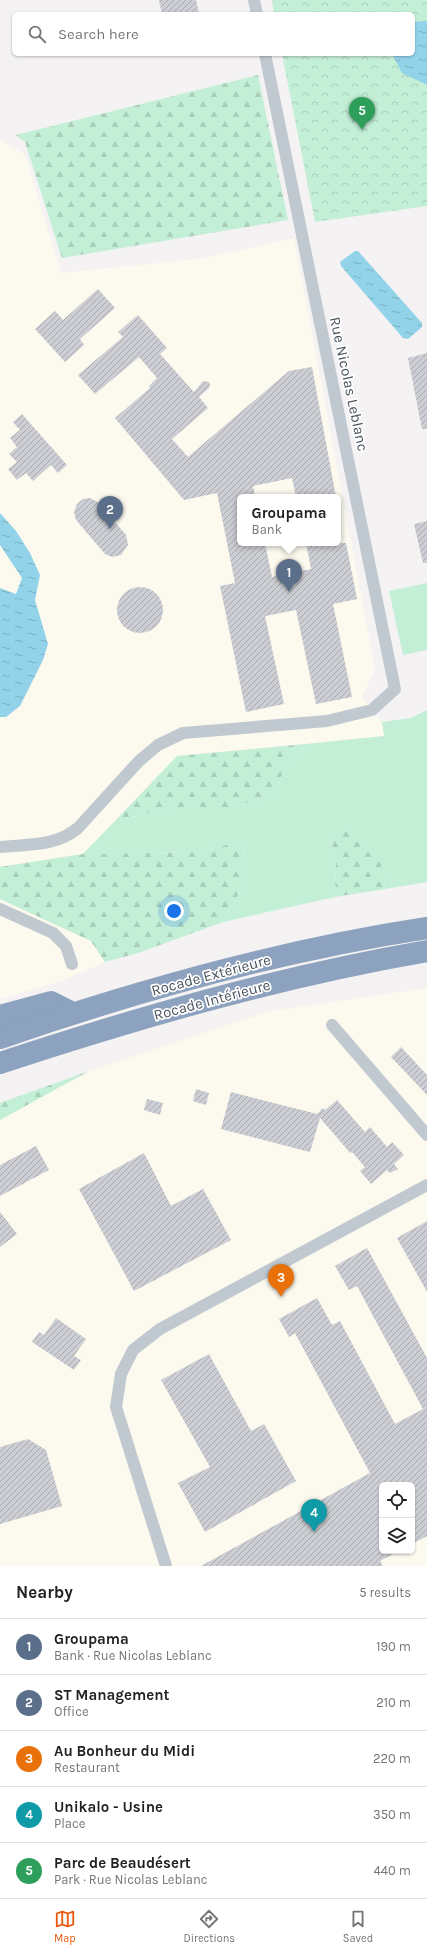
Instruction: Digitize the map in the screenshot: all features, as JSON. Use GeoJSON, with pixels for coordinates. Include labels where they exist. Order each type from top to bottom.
{"type":"FeatureCollection","features":[{"type":"Feature","properties":{"kind":"highway","name":"Rocade Extérieure"},"geometry":{"type":"LineString","coordinates":[[0,1038],[73,1013],[190,979],[362,938],[427,928]]}},
{"type":"Feature","properties":{"kind":"highway","name":"Rocade Intérieure"},"geometry":{"type":"LineString","coordinates":[[0,1063],[120,1024],[267,984],[370,961],[427,951]]}},
{"type":"Feature","properties":{"kind":"highway"},"geometry":{"type":"LineString","coordinates":[[0,1016],[51,1002],[73,1013]]}},
{"type":"Feature","properties":{"kind":"street"},"geometry":{"type":"LineString","coordinates":[[254,0],[257,12]]}},
{"type":"Feature","properties":{"kind":"street","name":"Rue Nicolas Leblanc"},"geometry":{"type":"LineString","coordinates":[[0,847],[54,842],[67,837],[78,828],[139,761],[158,745],[183,733],[327,722],[372,710],[395,689],[265,56]]}},
{"type":"Feature","properties":{"kind":"street"},"geometry":{"type":"LineString","coordinates":[[0,908],[53,933],[66,946],[72,964]]}},
{"type":"Feature","properties":{"kind":"street"},"geometry":{"type":"LineString","coordinates":[[332,1025],[427,1135]]}},
{"type":"Feature","properties":{"kind":"street"},"geometry":{"type":"LineString","coordinates":[[166,1566],[116,1407],[121,1374],[133,1350],[160,1329],[427,1184],[427,1176]]}},
{"type":"Feature","properties":{"kind":"shaded area"},"geometry":{"type":"Polygon","coordinates":[[[0,140],[25,154],[61,273],[205,258],[294,238],[375,669],[362,697],[382,722],[385,736],[177,756],[83,854],[0,867],[0,140]]]}},
{"type":"Feature","properties":{"kind":"shaded area"},"geometry":{"type":"Polygon","coordinates":[[[0,899],[91,941],[105,962],[59,982],[0,999],[0,899]]]}},
{"type":"Feature","properties":{"kind":"shaded area"},"geometry":{"type":"Polygon","coordinates":[[[427,988],[427,1566],[0,1566],[0,1120],[89,1071],[270,1011],[427,988]]]}},
{"type":"Feature","properties":{"kind":"green space"},"geometry":{"type":"Polygon","coordinates":[[[272,0],[427,0],[427,206],[315,222],[282,56],[415,56],[415,12],[274,12],[272,0]]]}},
{"type":"Feature","properties":{"kind":"green space"},"geometry":{"type":"Polygon","coordinates":[[[258,75],[288,220],[62,258],[25,142],[16,135],[258,75]]]}},
{"type":"Feature","properties":{"kind":"green space"},"geometry":{"type":"Polygon","coordinates":[[[427,583],[427,650],[403,655],[389,591],[427,583]]]}},
{"type":"Feature","properties":{"kind":"green space"},"geometry":{"type":"Polygon","coordinates":[[[427,710],[427,882],[385,889],[384,872],[329,837],[336,856],[335,897],[223,922],[242,887],[244,841],[196,852],[83,854],[115,821],[176,807],[232,807],[274,795],[285,767],[307,744],[384,736],[382,722],[411,718],[427,710]]]}},
{"type":"Feature","properties":{"kind":"green space"},"geometry":{"type":"Polygon","coordinates":[[[307,744],[285,767],[274,795],[232,807],[176,807],[115,821],[177,756],[307,744]]]}},
{"type":"Feature","properties":{"kind":"green space"},"geometry":{"type":"Polygon","coordinates":[[[349,830],[372,843],[384,872],[385,889],[335,897],[336,856],[329,837],[349,830]]]}},
{"type":"Feature","properties":{"kind":"green space"},"geometry":{"type":"Polygon","coordinates":[[[244,841],[242,887],[223,922],[138,953],[105,962],[91,941],[0,899],[0,867],[83,854],[196,852],[244,841]]]}},
{"type":"Feature","properties":{"kind":"green space"},"geometry":{"type":"Polygon","coordinates":[[[89,1071],[0,1120],[0,1103],[89,1071]]]}},
{"type":"Feature","properties":{"kind":"water"},"geometry":{"type":"Polygon","coordinates":[[[427,21],[427,85],[402,73],[393,56],[415,56],[415,22],[427,21]]]}},
{"type":"Feature","properties":{"kind":"water"},"geometry":{"type":"Polygon","coordinates":[[[355,251],[358,251],[422,323],[422,327],[408,339],[403,338],[341,266],[340,262],[355,251]]]}},
{"type":"Feature","properties":{"kind":"water"},"geometry":{"type":"Polygon","coordinates":[[[0,513],[16,531],[30,553],[40,575],[35,600],[48,644],[43,660],[20,706],[6,717],[0,717],[0,588],[16,594],[22,578],[0,545],[0,513]]]}},
{"type":"Feature","properties":{"kind":"building"},"geometry":{"type":"Polygon","coordinates":[[[159,0],[196,0],[199,12],[162,12],[159,0]]]}},
{"type":"Feature","properties":{"kind":"building"},"geometry":{"type":"Polygon","coordinates":[[[98,289],[115,308],[80,339],[84,345],[65,362],[35,329],[55,311],[63,320],[98,289]]]}},
{"type":"Feature","properties":{"kind":"building"},"geometry":{"type":"Polygon","coordinates":[[[138,315],[167,348],[160,354],[194,392],[203,381],[209,382],[209,388],[199,397],[208,408],[172,439],[188,457],[289,371],[312,367],[335,494],[295,494],[292,478],[253,486],[254,494],[237,494],[237,546],[266,546],[272,577],[311,569],[307,546],[341,546],[341,543],[346,543],[357,599],[333,604],[352,697],[316,704],[296,610],[265,616],[284,704],[246,712],[220,586],[235,583],[217,493],[184,500],[115,418],[150,388],[149,386],[157,378],[139,357],[95,394],[78,375],[123,337],[118,332],[138,315]]]}},
{"type":"Feature","properties":{"kind":"building"},"geometry":{"type":"Polygon","coordinates":[[[427,353],[427,429],[422,429],[408,358],[427,353]]]}},
{"type":"Feature","properties":{"kind":"building"},"geometry":{"type":"Polygon","coordinates":[[[22,414],[67,465],[58,473],[51,465],[33,481],[26,473],[17,480],[8,469],[17,462],[9,454],[17,447],[10,438],[20,430],[13,422],[22,414]]]}},
{"type":"Feature","properties":{"kind":"building"},"geometry":{"type":"Polygon","coordinates":[[[90,498],[99,503],[126,535],[128,545],[121,555],[112,557],[105,554],[76,520],[74,512],[77,504],[83,499],[90,498]]]}},
{"type":"Feature","properties":{"kind":"building"},"geometry":{"type":"Polygon","coordinates":[[[427,521],[427,563],[423,563],[414,524],[427,521]]]}},
{"type":"Feature","properties":{"kind":"building"},"geometry":{"type":"Polygon","coordinates":[[[135,587],[145,587],[153,591],[159,597],[163,605],[163,615],[159,623],[153,629],[145,633],[135,633],[127,629],[121,623],[117,615],[117,605],[121,597],[127,591],[135,587]]]}},
{"type":"Feature","properties":{"kind":"building"},"geometry":{"type":"Polygon","coordinates":[[[401,1047],[427,1075],[427,1095],[391,1057],[401,1047]]]}},
{"type":"Feature","properties":{"kind":"building"},"geometry":{"type":"Polygon","coordinates":[[[196,1089],[209,1093],[206,1105],[193,1101],[196,1089]]]}},
{"type":"Feature","properties":{"kind":"building"},"geometry":{"type":"Polygon","coordinates":[[[231,1092],[317,1114],[323,1108],[325,1110],[337,1100],[365,1132],[370,1127],[387,1147],[392,1142],[404,1155],[394,1164],[398,1169],[390,1173],[387,1170],[371,1184],[360,1171],[365,1167],[352,1152],[350,1153],[320,1118],[310,1152],[221,1129],[231,1092]]]}},
{"type":"Feature","properties":{"kind":"building"},"geometry":{"type":"Polygon","coordinates":[[[147,1099],[163,1103],[160,1115],[144,1110],[147,1099]]]}},
{"type":"Feature","properties":{"kind":"building"},"geometry":{"type":"Polygon","coordinates":[[[36,1146],[49,1170],[0,1196],[0,1165],[36,1146]]]}},
{"type":"Feature","properties":{"kind":"building"},"geometry":{"type":"Polygon","coordinates":[[[144,1153],[171,1206],[203,1189],[231,1240],[134,1291],[79,1189],[144,1153]]]}},
{"type":"Feature","properties":{"kind":"building"},"geometry":{"type":"Polygon","coordinates":[[[0,1212],[17,1234],[0,1247],[0,1212]]]}},
{"type":"Feature","properties":{"kind":"building"},"geometry":{"type":"Polygon","coordinates":[[[427,1221],[427,1292],[397,1238],[427,1221]]]}},
{"type":"Feature","properties":{"kind":"building"},"geometry":{"type":"Polygon","coordinates":[[[367,1248],[427,1358],[427,1536],[415,1542],[415,1482],[379,1482],[379,1554],[393,1554],[380,1561],[383,1566],[201,1566],[370,1473],[295,1333],[289,1337],[279,1319],[317,1298],[332,1325],[340,1321],[395,1424],[423,1409],[357,1286],[349,1290],[335,1266],[367,1248]]]}},
{"type":"Feature","properties":{"kind":"building"},"geometry":{"type":"Polygon","coordinates":[[[56,1318],[86,1339],[74,1356],[81,1360],[74,1370],[32,1342],[39,1332],[44,1335],[56,1318]]]}},
{"type":"Feature","properties":{"kind":"building"},"geometry":{"type":"Polygon","coordinates":[[[209,1354],[251,1431],[264,1424],[296,1481],[205,1532],[178,1483],[210,1467],[161,1380],[209,1354]]]}},
{"type":"Feature","properties":{"kind":"building"},"geometry":{"type":"Polygon","coordinates":[[[28,1439],[46,1450],[62,1506],[0,1524],[0,1447],[28,1439]]]}},
{"type":"Feature","properties":{"kind":"place","name":"Parc de Beaudésert"},"geometry":{"type":"Point","coordinates":[362,130]}},
{"type":"Feature","properties":{"kind":"place","name":"ST Management"},"geometry":{"type":"Point","coordinates":[110,529]}},
{"type":"Feature","properties":{"kind":"place","name":"Groupama"},"geometry":{"type":"Point","coordinates":[289,592]}},
{"type":"Feature","properties":{"kind":"place","name":"Au Bonheur du Midi"},"geometry":{"type":"Point","coordinates":[281,1297]}},
{"type":"Feature","properties":{"kind":"place","name":"Unikalo - Usine"},"geometry":{"type":"Point","coordinates":[314,1532]}}]}
